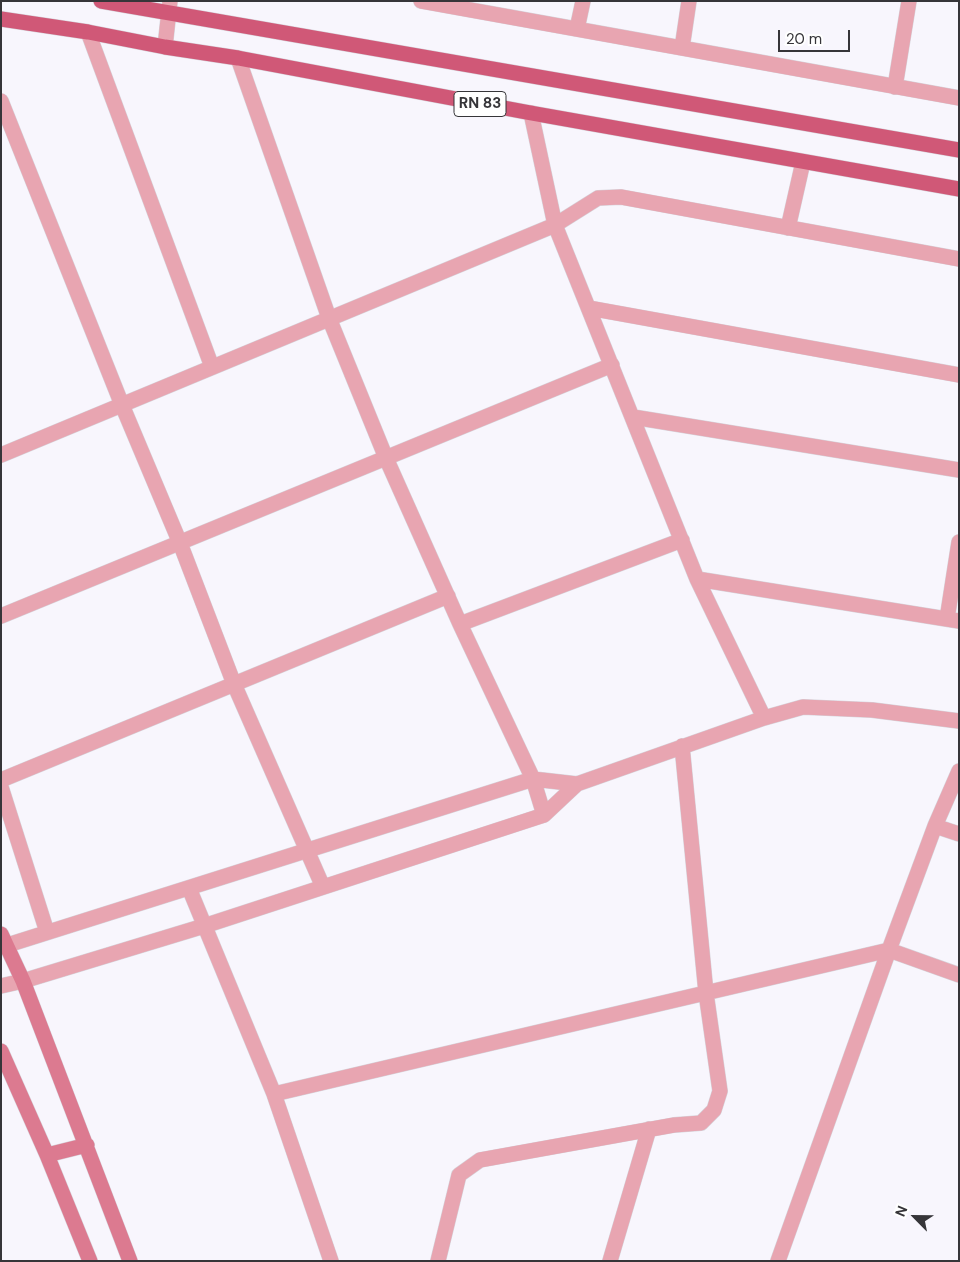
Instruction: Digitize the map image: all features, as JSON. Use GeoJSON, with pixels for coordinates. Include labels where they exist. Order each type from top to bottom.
{"type":"FeatureCollection","features":[{"type":"Feature","properties":{"kind":"main road","name":"RN 83"},"geometry":{"type":"LineString","coordinates":[[101,1],[169,7],[959,150]]}},
{"type":"Feature","properties":{"kind":"main road","name":"RN 83"},"geometry":{"type":"LineString","coordinates":[[1,19],[238,58],[531,113],[959,189]]}},
{"type":"Feature","properties":{"kind":"main road"},"geometry":{"type":"LineString","coordinates":[[3,942],[23,982],[130,1261]]}},
{"type":"Feature","properties":{"kind":"main road"},"geometry":{"type":"LineString","coordinates":[[1,1051],[47,1155],[90,1261]]}},
{"type":"Feature","properties":{"kind":"main road"},"geometry":{"type":"LineString","coordinates":[[47,1155],[86,1145]]}},
{"type":"Feature","properties":{"kind":"street"},"geometry":{"type":"LineString","coordinates":[[421,1],[959,98]]}},
{"type":"Feature","properties":{"kind":"street"},"geometry":{"type":"LineString","coordinates":[[578,30],[582,1]]}},
{"type":"Feature","properties":{"kind":"street"},"geometry":{"type":"LineString","coordinates":[[682,48],[689,1]]}},
{"type":"Feature","properties":{"kind":"street"},"geometry":{"type":"LineString","coordinates":[[895,87],[909,1]]}},
{"type":"Feature","properties":{"kind":"street"},"geometry":{"type":"LineString","coordinates":[[165,47],[169,7]]}},
{"type":"Feature","properties":{"kind":"street"},"geometry":{"type":"LineString","coordinates":[[88,32],[212,367]]}},
{"type":"Feature","properties":{"kind":"street"},"geometry":{"type":"LineString","coordinates":[[238,58],[329,318],[386,458],[460,624],[533,778],[544,815]]}},
{"type":"Feature","properties":{"kind":"street"},"geometry":{"type":"LineString","coordinates":[[1,101],[122,405],[180,543],[234,684],[323,887]]}},
{"type":"Feature","properties":{"kind":"street"},"geometry":{"type":"LineString","coordinates":[[531,113],[555,225],[697,579],[764,718]]}},
{"type":"Feature","properties":{"kind":"street"},"geometry":{"type":"LineString","coordinates":[[788,228],[803,162]]}},
{"type":"Feature","properties":{"kind":"street"},"geometry":{"type":"LineString","coordinates":[[1,455],[555,225],[598,198],[621,197],[959,259]]}},
{"type":"Feature","properties":{"kind":"street"},"geometry":{"type":"LineString","coordinates":[[589,308],[959,375]]}},
{"type":"Feature","properties":{"kind":"street"},"geometry":{"type":"LineString","coordinates":[[1,616],[612,365]]}},
{"type":"Feature","properties":{"kind":"street"},"geometry":{"type":"LineString","coordinates":[[633,417],[959,470]]}},
{"type":"Feature","properties":{"kind":"street"},"geometry":{"type":"LineString","coordinates":[[460,624],[682,540]]}},
{"type":"Feature","properties":{"kind":"street"},"geometry":{"type":"LineString","coordinates":[[697,579],[953,620],[959,542]]}},
{"type":"Feature","properties":{"kind":"street"},"geometry":{"type":"LineString","coordinates":[[1,780],[448,596]]}},
{"type":"Feature","properties":{"kind":"street"},"geometry":{"type":"LineString","coordinates":[[1,986],[23,982],[204,926],[544,815],[577,784],[764,718],[804,707],[872,710],[959,722]]}},
{"type":"Feature","properties":{"kind":"street"},"geometry":{"type":"LineString","coordinates":[[438,1261],[459,1174],[480,1160],[649,1129],[701,1123],[714,1110],[720,1091],[706,993],[682,746]]}},
{"type":"Feature","properties":{"kind":"street"},"geometry":{"type":"LineString","coordinates":[[778,1261],[889,950],[935,826],[959,771]]}},
{"type":"Feature","properties":{"kind":"street"},"geometry":{"type":"LineString","coordinates":[[3,942],[47,932],[533,778],[577,784]]}},
{"type":"Feature","properties":{"kind":"street"},"geometry":{"type":"LineString","coordinates":[[1,786],[47,932]]}},
{"type":"Feature","properties":{"kind":"street"},"geometry":{"type":"LineString","coordinates":[[935,826],[959,834]]}},
{"type":"Feature","properties":{"kind":"street"},"geometry":{"type":"LineString","coordinates":[[189,888],[274,1094],[331,1261]]}},
{"type":"Feature","properties":{"kind":"street"},"geometry":{"type":"LineString","coordinates":[[274,1094],[889,950],[959,975]]}},
{"type":"Feature","properties":{"kind":"street"},"geometry":{"type":"LineString","coordinates":[[610,1261],[649,1129]]}}]}
